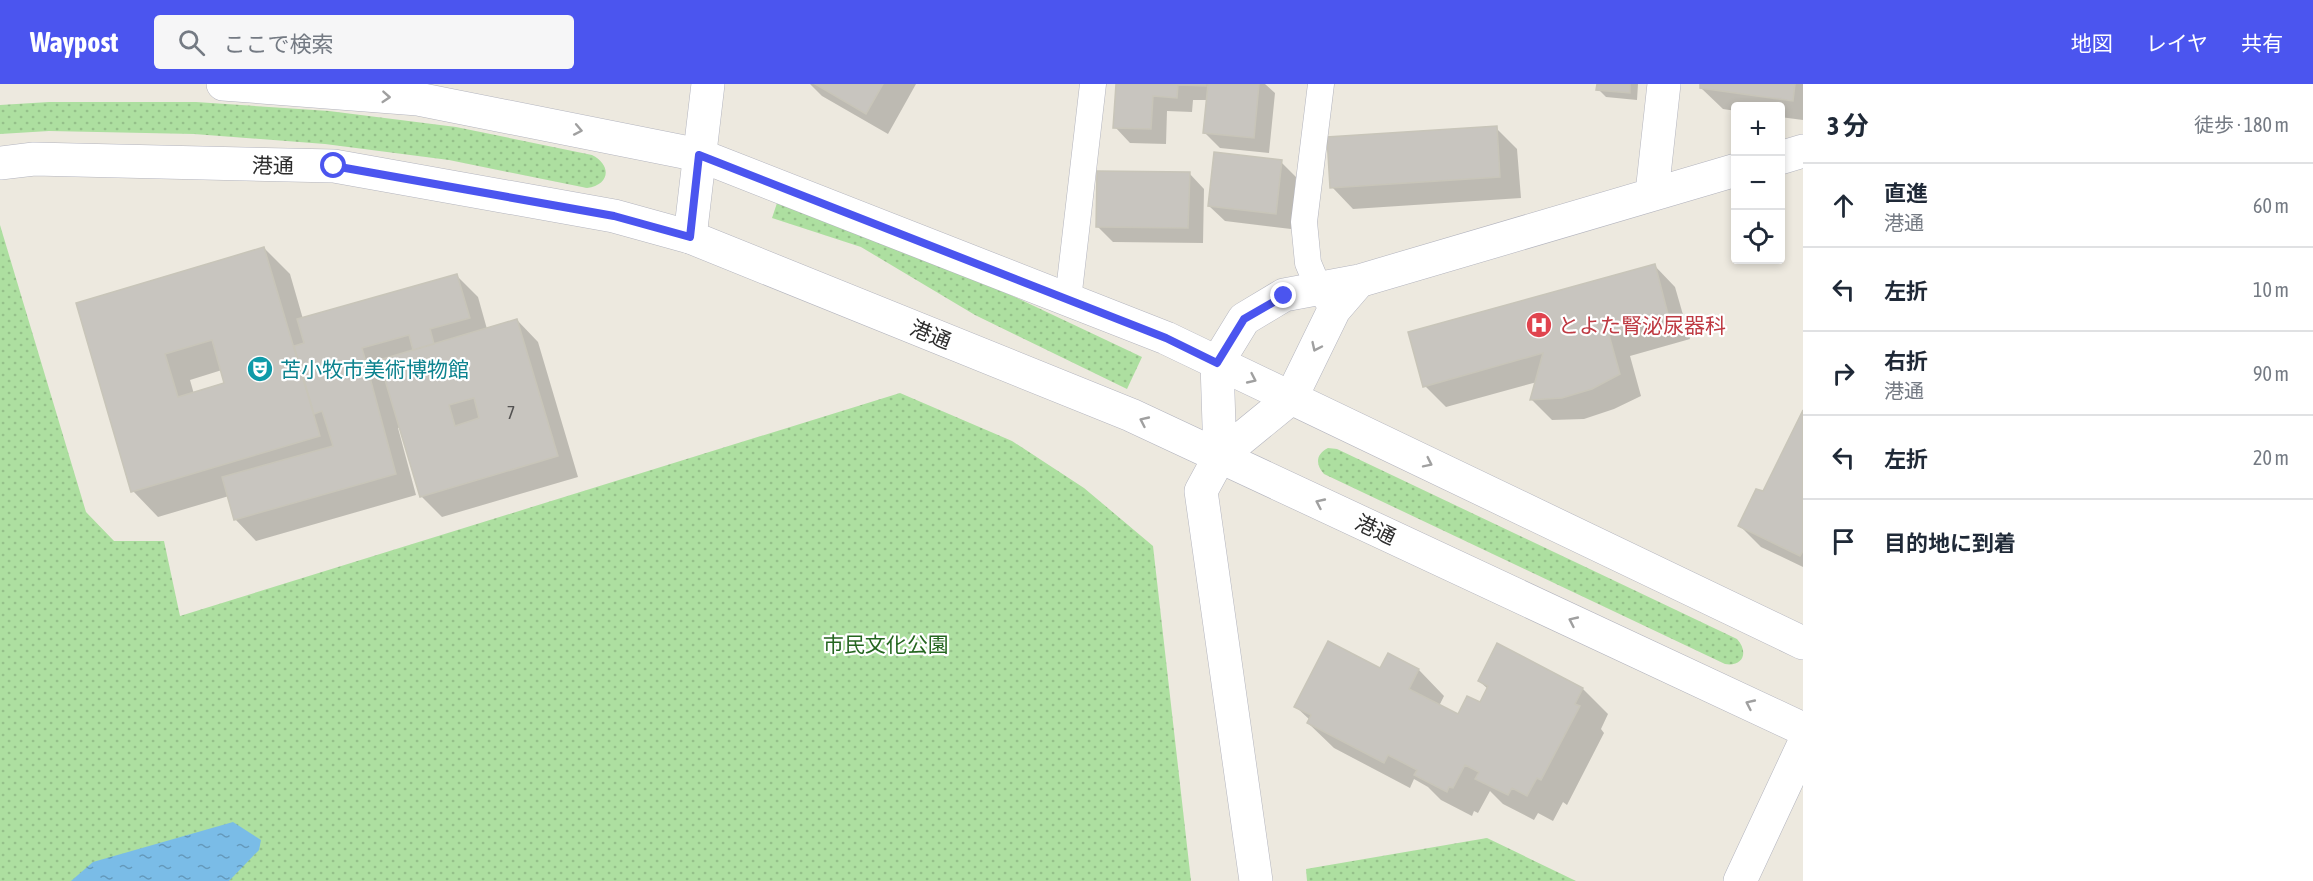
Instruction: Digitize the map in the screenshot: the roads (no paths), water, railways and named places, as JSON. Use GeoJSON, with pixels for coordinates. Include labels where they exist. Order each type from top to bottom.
{"type":"FeatureCollection","features":[{"type":"Feature","properties":{"kind":"street"},"geometry":{"type":"LineString","coordinates":[[223,84],[418,99],[699,155],[1166,338],[1803,643]]}},
{"type":"Feature","properties":{"kind":"street"},"geometry":{"type":"LineString","coordinates":[[690,237],[708,84]]}},
{"type":"Feature","properties":{"kind":"street"},"geometry":{"type":"LineString","coordinates":[[1652,193],[1664,84]]}},
{"type":"Feature","properties":{"kind":"street"},"geometry":{"type":"LineString","coordinates":[[1785,156],[1803,151]]}},
{"type":"Feature","properties":{"kind":"street","name":"港通"},"geometry":{"type":"LineString","coordinates":[[0,163],[34,159],[334,166],[614,216],[690,237],[1131,415],[1803,729]]}},
{"type":"Feature","properties":{"kind":"street"},"geometry":{"type":"LineString","coordinates":[[1220,456],[1217,363],[1244,319],[1284,296],[1326,299],[1359,280],[1731,171]]}},
{"type":"Feature","properties":{"kind":"street"},"geometry":{"type":"LineString","coordinates":[[1256,881],[1202,491],[1220,456],[1291,398],[1326,299]]}},
{"type":"Feature","properties":{"kind":"street"},"geometry":{"type":"LineString","coordinates":[[1740,881],[1803,747]]}},
{"type":"Feature","properties":{"kind":"lane"},"geometry":{"type":"LineString","coordinates":[[1068,300],[1093,84]]}},
{"type":"Feature","properties":{"kind":"lane"},"geometry":{"type":"LineString","coordinates":[[1321,84],[1304,222],[1308,263],[1326,299]]}},
{"type":"Feature","properties":{"kind":"water"},"geometry":{"type":"Polygon","coordinates":[[[233,822],[261,840],[259,850],[229,881],[71,881],[93,862],[233,822]]]}},
{"type":"Feature","properties":{"kind":"place","name":"とよた腎泌尿器科"},"geometry":{"type":"Point","coordinates":[1539,325]}},
{"type":"Feature","properties":{"kind":"place","name":"苫小牧市美術博物館"},"geometry":{"type":"Point","coordinates":[260,369]}},
{"type":"Feature","properties":{"kind":"park label","name":"市民文化公園"},"geometry":{"type":"Point","coordinates":[886,644]}}]}
